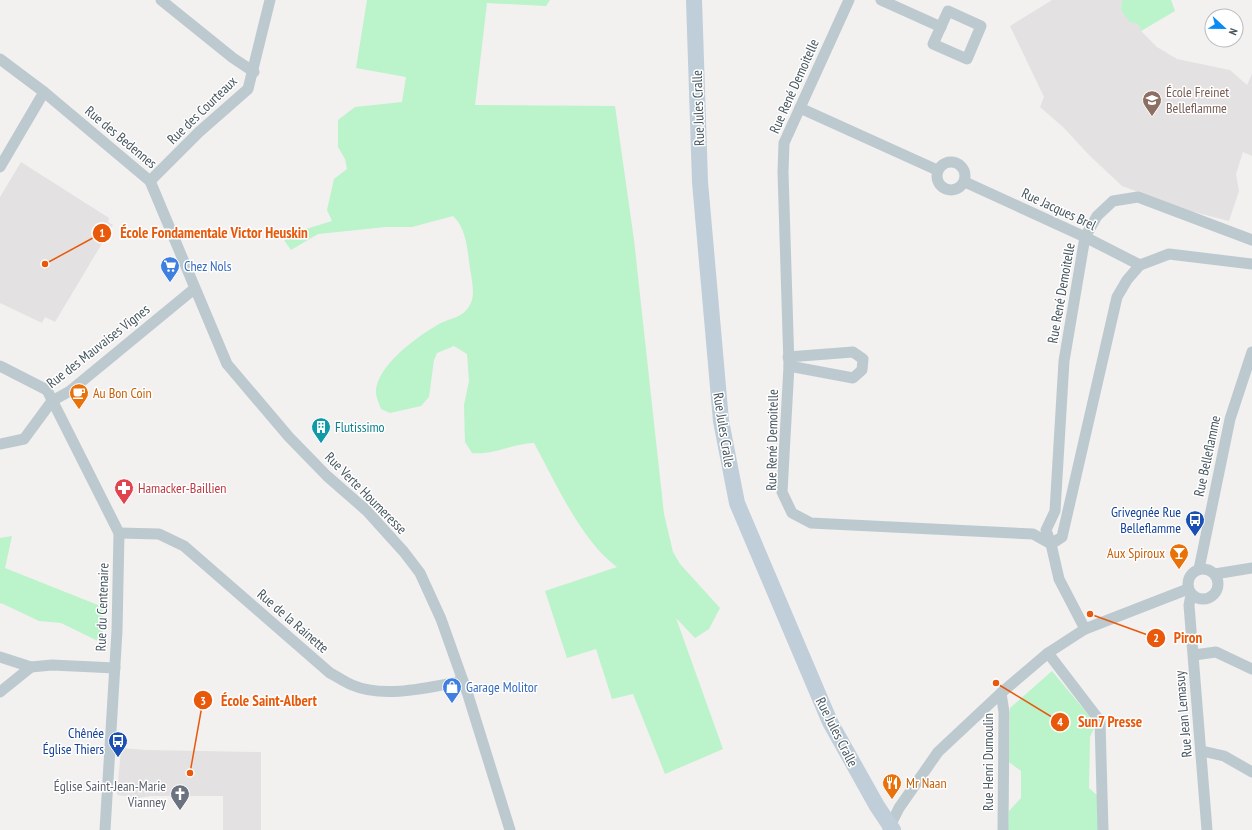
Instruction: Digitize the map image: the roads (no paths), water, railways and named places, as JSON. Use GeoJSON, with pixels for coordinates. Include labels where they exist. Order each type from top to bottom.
{"type":"FeatureCollection","features":[{"type":"Feature","properties":{"kind":"street","name":"Rue des Courteaux"},"geometry":{"type":"LineString","coordinates":[[150,181],[199,132],[248,89],[254,72],[233,58],[161,0]]}},
{"type":"Feature","properties":{"kind":"street"},"geometry":{"type":"LineString","coordinates":[[254,72],[270,0]]}},
{"type":"Feature","properties":{"kind":"street","name":"Rue Jules Cralle"},"geometry":{"type":"LineString","coordinates":[[694,0],[700,182],[718,398],[720,421],[737,503],[769,575],[830,722],[890,829]]}},
{"type":"Feature","properties":{"kind":"street","name":"Rue René Demoitelle"},"geometry":{"type":"LineString","coordinates":[[849,0],[784,144],[783,172],[789,361],[782,492],[792,513],[811,523],[1033,534],[1051,544]]}},
{"type":"Feature","properties":{"kind":"street"},"geometry":{"type":"LineString","coordinates":[[881,0],[941,27]]}},
{"type":"Feature","properties":{"kind":"street"},"geometry":{"type":"LineString","coordinates":[[948,11],[981,26],[967,59],[933,44],[941,27],[948,11]]}},
{"type":"Feature","properties":{"kind":"street","name":"Rue des Bedennes"},"geometry":{"type":"LineString","coordinates":[[0,59],[44,92],[150,181],[194,289]]}},
{"type":"Feature","properties":{"kind":"street"},"geometry":{"type":"LineString","coordinates":[[0,167],[44,92]]}},
{"type":"Feature","properties":{"kind":"street"},"geometry":{"type":"LineString","coordinates":[[800,108],[937,170]]}},
{"type":"Feature","properties":{"kind":"street"},"geometry":{"type":"LineString","coordinates":[[946,162],[959,163],[966,171],[965,182],[957,190],[945,190],[937,182],[937,170],[946,162]]}},
{"type":"Feature","properties":{"kind":"street","name":"Rue Jacques Brel"},"geometry":{"type":"LineString","coordinates":[[965,182],[1085,237],[1140,265]]}},
{"type":"Feature","properties":{"kind":"street","name":"Rue René Demoitelle"},"geometry":{"type":"LineString","coordinates":[[1085,629],[1059,579],[1051,544],[1046,530],[1055,511],[1064,362],[1085,237],[1097,216],[1114,201],[1138,197],[1252,240]]}},
{"type":"Feature","properties":{"kind":"street"},"geometry":{"type":"LineString","coordinates":[[1051,544],[1062,537],[1116,297],[1127,280],[1140,265],[1169,254],[1252,264]]}},
{"type":"Feature","properties":{"kind":"street","name":"Rue des Mauvaises Vignes"},"geometry":{"type":"LineString","coordinates":[[0,366],[47,390],[52,401],[70,391],[194,289]]}},
{"type":"Feature","properties":{"kind":"street","name":"Rue Verte Houmeresse"},"geometry":{"type":"LineString","coordinates":[[194,289],[227,364],[289,437],[326,476],[367,511],[404,552],[420,573],[441,619],[463,681],[510,830]]}},
{"type":"Feature","properties":{"kind":"street"},"geometry":{"type":"LineString","coordinates":[[853,352],[863,359],[862,370],[853,378],[789,361],[853,352]]}},
{"type":"Feature","properties":{"kind":"street","name":"Rue Belleflamme"},"geometry":{"type":"LineString","coordinates":[[1199,569],[1230,419],[1252,352]]}},
{"type":"Feature","properties":{"kind":"street"},"geometry":{"type":"LineString","coordinates":[[0,444],[24,439],[52,401]]}},
{"type":"Feature","properties":{"kind":"street","name":"Rue du Centenaire"},"geometry":{"type":"LineString","coordinates":[[52,401],[119,533],[115,668],[105,830]]}},
{"type":"Feature","properties":{"kind":"street","name":"Rue de la Rainette"},"geometry":{"type":"LineString","coordinates":[[119,533],[159,534],[184,546],[330,673],[353,686],[379,692],[421,688],[463,681]]}},
{"type":"Feature","properties":{"kind":"street"},"geometry":{"type":"LineString","coordinates":[[1215,574],[1252,568]]}},
{"type":"Feature","properties":{"kind":"street"},"geometry":{"type":"LineString","coordinates":[[1199,569],[1208,569],[1215,574],[1219,585],[1214,596],[1202,600],[1190,592],[1188,580],[1192,573],[1199,569]]}},
{"type":"Feature","properties":{"kind":"street"},"geometry":{"type":"LineString","coordinates":[[890,829],[899,808],[938,752],[1001,693],[1048,653],[1085,629],[1190,592]]}},
{"type":"Feature","properties":{"kind":"street","name":"Rue Jean Lemasuy"},"geometry":{"type":"LineString","coordinates":[[1190,592],[1189,605],[1202,751],[1207,830]]}},
{"type":"Feature","properties":{"kind":"street"},"geometry":{"type":"LineString","coordinates":[[1194,655],[1216,652],[1252,670]]}},
{"type":"Feature","properties":{"kind":"street"},"geometry":{"type":"LineString","coordinates":[[1048,653],[1100,721],[1103,830]]}},
{"type":"Feature","properties":{"kind":"street"},"geometry":{"type":"LineString","coordinates":[[0,657],[31,667],[52,665],[115,668]]}},
{"type":"Feature","properties":{"kind":"street"},"geometry":{"type":"LineString","coordinates":[[0,692],[31,667]]}},
{"type":"Feature","properties":{"kind":"street","name":"Rue Henri Dumoulin"},"geometry":{"type":"LineString","coordinates":[[1001,693],[1004,712],[1003,830]]}},
{"type":"Feature","properties":{"kind":"street"},"geometry":{"type":"LineString","coordinates":[[1202,751],[1224,756],[1252,772]]}},
{"type":"Feature","properties":{"kind":"place","name":"École Freinet Belleflamme"},"geometry":{"type":"Point","coordinates":[1152,117]}},
{"type":"Feature","properties":{"kind":"place","name":"École Fondamentale Victor Heuskin"},"geometry":{"type":"Point","coordinates":[45,264]}},
{"type":"Feature","properties":{"kind":"place","name":"Chez Nols"},"geometry":{"type":"Point","coordinates":[170,283]}},
{"type":"Feature","properties":{"kind":"place","name":"Au Bon Coin"},"geometry":{"type":"Point","coordinates":[79,410]}},
{"type":"Feature","properties":{"kind":"place","name":"Flutissimo"},"geometry":{"type":"Point","coordinates":[321,444]}},
{"type":"Feature","properties":{"kind":"place","name":"Hamacker-Baillien"},"geometry":{"type":"Point","coordinates":[124,505]}},
{"type":"Feature","properties":{"kind":"place","name":"Grivegnée Rue Belleflamme"},"geometry":{"type":"Point","coordinates":[1195,537]}},
{"type":"Feature","properties":{"kind":"place","name":"Aux Spiroux"},"geometry":{"type":"Point","coordinates":[1179,570]}},
{"type":"Feature","properties":{"kind":"place","name":"Piron"},"geometry":{"type":"Point","coordinates":[1090,614]}},
{"type":"Feature","properties":{"kind":"place","name":"Sun7 Presse"},"geometry":{"type":"Point","coordinates":[996,683]}},
{"type":"Feature","properties":{"kind":"place","name":"Garage Molitor"},"geometry":{"type":"Point","coordinates":[452,704]}},
{"type":"Feature","properties":{"kind":"place","name":"Chênée Église Thiers"},"geometry":{"type":"Point","coordinates":[118,758]}},
{"type":"Feature","properties":{"kind":"place","name":"École Saint-Albert"},"geometry":{"type":"Point","coordinates":[190,773]}},
{"type":"Feature","properties":{"kind":"place","name":"Mr Naan"},"geometry":{"type":"Point","coordinates":[892,800]}},
{"type":"Feature","properties":{"kind":"place","name":"Église Saint-Jean-Marie Vianney"},"geometry":{"type":"Point","coordinates":[180,811]}}]}
